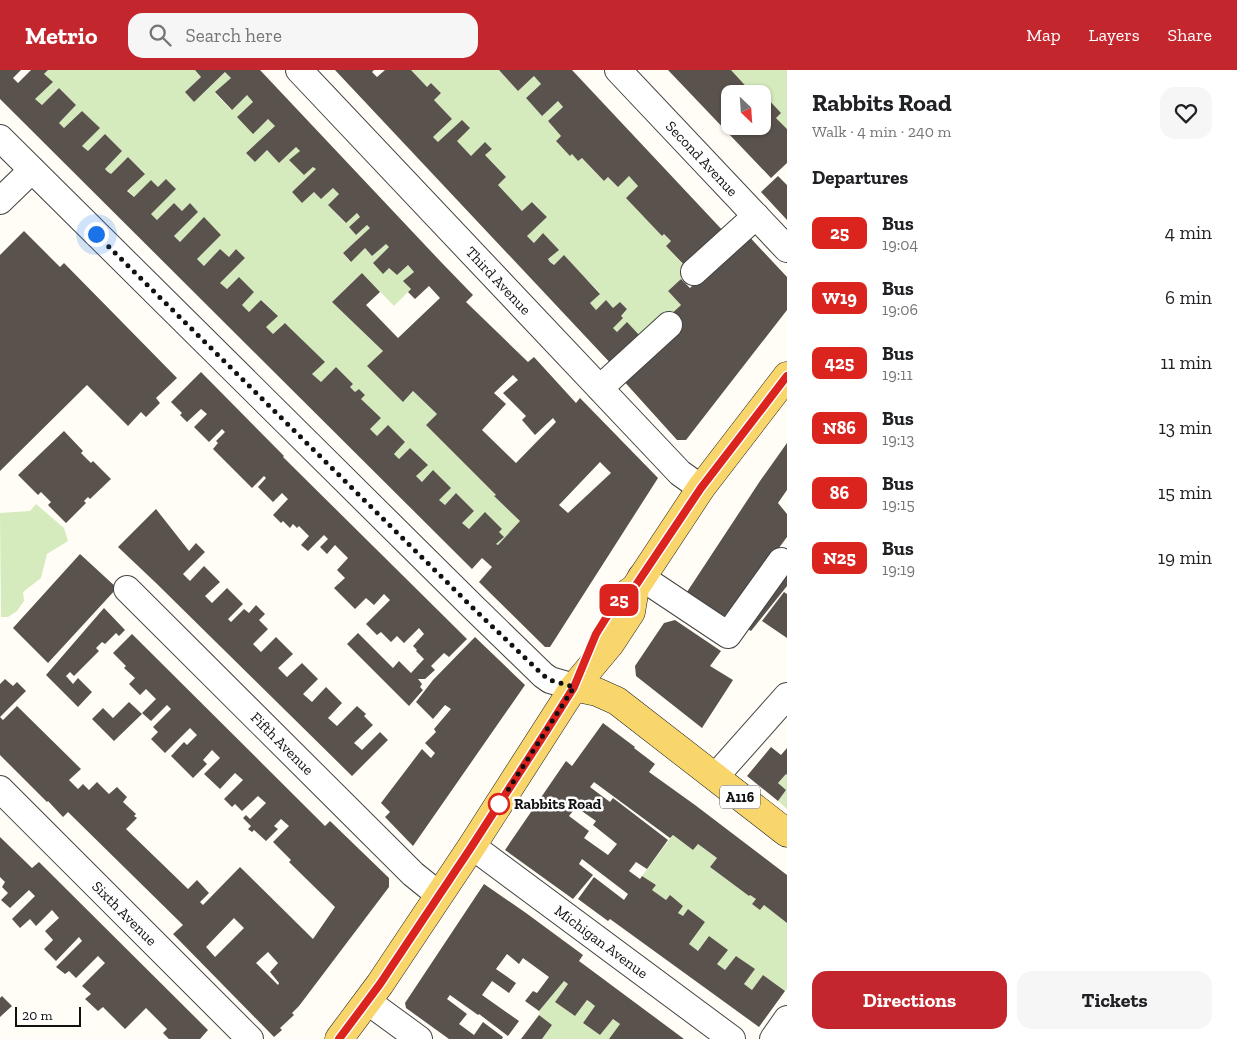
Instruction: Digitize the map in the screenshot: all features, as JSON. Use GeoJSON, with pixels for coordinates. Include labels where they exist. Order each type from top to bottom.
{"type":"FeatureCollection","features":[{"type":"Feature","properties":{"kind":"main road"},"geometry":{"type":"LineString","coordinates":[[339,1039],[472,846],[574,687],[596,634],[616,602],[638,582],[701,488],[787,376]]}},
{"type":"Feature","properties":{"kind":"main road","name":"A116"},"geometry":{"type":"LineString","coordinates":[[574,687],[597,692],[617,701],[787,833]]}},
{"type":"Feature","properties":{"kind":"street","name":"Third Avenue"},"geometry":{"type":"LineString","coordinates":[[299,70],[680,473],[701,488]]}},
{"type":"Feature","properties":{"kind":"street","name":"Second Avenue"},"geometry":{"type":"LineString","coordinates":[[618,70],[787,249]]}},
{"type":"Feature","properties":{"kind":"street"},"geometry":{"type":"LineString","coordinates":[[0,138],[472,607],[543,675],[550,680],[574,687]]}},
{"type":"Feature","properties":{"kind":"street"},"geometry":{"type":"LineString","coordinates":[[0,201],[32,170]]}},
{"type":"Feature","properties":{"kind":"street"},"geometry":{"type":"LineString","coordinates":[[694,272],[756,216]]}},
{"type":"Feature","properties":{"kind":"street"},"geometry":{"type":"LineString","coordinates":[[600,388],[668,325]]}},
{"type":"Feature","properties":{"kind":"street"},"geometry":{"type":"LineString","coordinates":[[638,582],[728,635],[781,562]]}},
{"type":"Feature","properties":{"kind":"street","name":"Fifth Avenue"},"geometry":{"type":"LineString","coordinates":[[127,589],[413,874],[439,895]]}},
{"type":"Feature","properties":{"kind":"street"},"geometry":{"type":"LineString","coordinates":[[714,777],[787,696]]}},
{"type":"Feature","properties":{"kind":"street","name":"Sixth Avenue"},"geometry":{"type":"LineString","coordinates":[[0,789],[250,1039]]}},
{"type":"Feature","properties":{"kind":"street","name":"Michigan Avenue"},"geometry":{"type":"LineString","coordinates":[[472,846],[732,1039]]}},
{"type":"Feature","properties":{"kind":"street"},"geometry":{"type":"LineString","coordinates":[[367,1001],[419,1039]]}},
{"type":"Feature","properties":{"kind":"street"},"geometry":{"type":"LineString","coordinates":[[773,1039],[787,1019]]}},
{"type":"Feature","properties":{"kind":"green space"},"geometry":{"type":"Polygon","coordinates":[[[48,70],[195,70],[201,77],[185,92],[194,102],[225,72],[231,78],[215,93],[231,110],[247,95],[253,102],[253,133],[268,119],[275,126],[246,153],[255,162],[267,150],[279,163],[296,147],[300,151],[290,160],[304,175],[313,167],[316,169],[292,192],[302,203],[314,192],[321,199],[333,188],[339,194],[328,205],[345,223],[357,213],[360,217],[349,227],[356,235],[367,225],[370,228],[343,253],[350,262],[365,248],[372,256],[386,244],[389,247],[389,268],[397,275],[408,265],[414,272],[404,281],[411,289],[394,306],[362,273],[332,302],[383,351],[368,366],[403,402],[413,391],[437,414],[426,425],[520,521],[498,545],[496,544],[503,537],[499,532],[502,529],[486,513],[469,529],[462,523],[474,511],[456,493],[445,505],[439,500],[433,471],[422,482],[416,476],[427,464],[410,448],[399,459],[394,454],[405,442],[388,426],[377,436],[370,429],[381,418],[361,399],[365,395],[359,389],[355,392],[350,387],[353,384],[336,367],[321,382],[312,374],[324,362],[285,323],[273,334],[266,327],[277,315],[262,300],[249,312],[242,305],[254,292],[239,277],[227,289],[220,283],[245,258],[236,249],[229,257],[220,249],[204,266],[197,259],[221,235],[204,218],[180,242],[174,236],[198,212],[190,203],[182,211],[174,203],[157,220],[151,214],[158,187],[151,180],[134,197],[128,191],[145,173],[128,157],[111,174],[105,169],[122,151],[105,134],[88,151],[82,146],[99,128],[82,111],[64,128],[59,123],[76,105],[59,88],[42,105],[35,99],[52,82],[44,74],[48,70]]]}},
{"type":"Feature","properties":{"kind":"green space"},"geometry":{"type":"Polygon","coordinates":[[[411,70],[499,70],[518,91],[534,76],[541,84],[526,98],[542,116],[558,101],[563,107],[548,121],[561,136],[556,141],[578,161],[582,158],[604,181],[608,177],[618,187],[629,176],[638,186],[627,198],[662,236],[664,234],[671,241],[666,246],[687,269],[709,252],[668,291],[681,305],[635,349],[613,328],[627,309],[620,302],[613,308],[606,301],[596,310],[590,303],[600,293],[564,256],[554,265],[548,259],[558,249],[543,233],[534,243],[527,236],[547,217],[533,202],[522,211],[498,185],[506,177],[485,155],[492,149],[486,143],[471,156],[457,141],[438,142],[433,137],[452,119],[434,100],[441,93],[431,83],[427,87],[411,70]]]}},
{"type":"Feature","properties":{"kind":"green space"},"geometry":{"type":"Polygon","coordinates":[[[731,70],[787,70],[787,129],[776,118],[781,113],[771,102],[771,85],[745,85],[731,70]]]}},
{"type":"Feature","properties":{"kind":"green space"},"geometry":{"type":"Polygon","coordinates":[[[36,504],[64,528],[68,541],[47,554],[41,578],[23,592],[24,601],[17,611],[8,617],[1,617],[0,513],[30,511],[36,504]]]}},
{"type":"Feature","properties":{"kind":"green space"},"geometry":{"type":"Polygon","coordinates":[[[786,774],[787,809],[778,801],[786,790],[778,783],[786,774]]]}},
{"type":"Feature","properties":{"kind":"green space"},"geometry":{"type":"Polygon","coordinates":[[[673,835],[693,850],[698,844],[717,858],[710,867],[749,896],[756,899],[752,904],[760,910],[764,905],[787,923],[787,989],[785,991],[763,975],[752,990],[744,984],[754,969],[736,956],[725,970],[717,964],[727,950],[709,936],[698,951],[689,944],[705,922],[688,909],[683,916],[678,913],[683,906],[670,896],[666,900],[652,890],[656,885],[642,876],[673,835]]]}},
{"type":"Feature","properties":{"kind":"green space"},"geometry":{"type":"Polygon","coordinates":[[[564,981],[568,984],[555,1002],[575,1016],[587,1000],[595,1006],[583,1023],[600,1035],[613,1019],[620,1024],[609,1039],[542,1039],[552,1025],[539,1015],[539,1011],[564,981]]]}},
{"type":"Feature","properties":{"kind":"building"},"geometry":{"type":"Polygon","coordinates":[[[0,70],[21,70],[13,78],[18,83],[31,70],[48,70],[44,74],[53,82],[35,99],[42,105],[59,88],[76,105],[59,123],[64,128],[82,111],[100,128],[82,146],[88,151],[105,134],[122,151],[105,169],[108,172],[111,174],[128,157],[145,174],[127,191],[134,197],[151,180],[158,187],[166,179],[176,189],[151,214],[157,220],[174,203],[182,211],[190,203],[198,212],[174,236],[180,242],[204,217],[221,235],[197,259],[204,266],[220,249],[229,257],[236,249],[245,258],[220,283],[227,289],[239,277],[254,292],[242,305],[249,312],[261,300],[278,316],[266,327],[273,334],[285,323],[325,362],[312,374],[321,382],[336,367],[353,384],[350,387],[355,392],[359,389],[365,395],[361,399],[381,418],[370,429],[377,436],[388,425],[405,442],[394,454],[399,459],[410,448],[428,465],[416,476],[422,482],[433,470],[451,488],[439,500],[445,505],[456,493],[474,511],[462,523],[469,529],[485,512],[502,529],[499,532],[504,537],[496,544],[498,545],[520,521],[426,425],[437,414],[413,391],[403,402],[367,366],[383,351],[332,302],[362,273],[380,292],[366,305],[398,338],[440,298],[429,286],[415,299],[408,292],[411,289],[403,281],[414,272],[408,265],[397,275],[389,268],[383,274],[373,263],[389,247],[386,244],[372,256],[365,248],[351,262],[343,253],[370,228],[367,225],[356,235],[349,227],[360,217],[357,213],[346,223],[328,205],[339,194],[333,188],[321,199],[314,192],[302,203],[292,192],[316,169],[313,167],[304,175],[289,160],[300,151],[296,147],[279,163],[267,150],[255,162],[246,153],[275,126],[268,119],[253,134],[237,117],[253,102],[247,95],[232,110],[215,92],[231,78],[225,72],[194,102],[185,92],[201,77],[195,70],[260,70],[473,295],[466,302],[528,362],[534,357],[576,403],[580,398],[658,478],[550,647],[545,647],[479,582],[492,567],[482,558],[472,569],[0,99],[0,70]],[[513,375],[494,393],[506,404],[482,430],[516,463],[556,422],[553,418],[535,435],[522,420],[526,416],[503,393],[518,380],[513,375]],[[600,462],[559,505],[568,513],[611,473],[600,462]]]}},
{"type":"Feature","properties":{"kind":"building"},"geometry":{"type":"Polygon","coordinates":[[[335,70],[374,70],[372,72],[377,77],[385,70],[411,70],[427,87],[431,83],[441,93],[434,100],[452,119],[433,137],[438,142],[462,120],[470,128],[457,141],[471,156],[485,142],[492,149],[485,155],[506,177],[498,185],[522,211],[532,202],[547,217],[527,236],[534,243],[543,233],[559,250],[548,259],[554,265],[564,255],[600,294],[590,303],[596,310],[606,300],[613,308],[620,302],[627,309],[621,316],[623,318],[613,328],[617,332],[627,322],[640,336],[615,368],[335,70]]]}},
{"type":"Feature","properties":{"kind":"building"},"geometry":{"type":"Polygon","coordinates":[[[499,70],[572,70],[726,234],[688,269],[666,246],[671,241],[664,234],[662,236],[626,198],[638,186],[629,176],[618,187],[608,177],[604,181],[582,158],[578,161],[572,154],[570,156],[556,141],[561,136],[548,121],[563,107],[558,101],[542,116],[526,98],[541,84],[534,76],[518,91],[499,70]]]}},
{"type":"Feature","properties":{"kind":"building"},"geometry":{"type":"Polygon","coordinates":[[[668,70],[731,70],[745,85],[721,85],[721,126],[668,70]]]}},
{"type":"Feature","properties":{"kind":"building"},"geometry":{"type":"Polygon","coordinates":[[[771,102],[781,113],[776,118],[787,129],[787,163],[771,178],[730,135],[771,135],[771,102]]]}},
{"type":"Feature","properties":{"kind":"building"},"geometry":{"type":"Polygon","coordinates":[[[778,176],[787,185],[787,220],[761,192],[778,176]]]}},
{"type":"Feature","properties":{"kind":"building"},"geometry":{"type":"Polygon","coordinates":[[[24,231],[60,267],[64,263],[177,378],[156,398],[160,403],[146,417],[141,412],[128,426],[87,385],[0,471],[0,255],[24,231]]]}},
{"type":"Feature","properties":{"kind":"building"},"geometry":{"type":"Polygon","coordinates":[[[744,231],[787,277],[787,310],[686,440],[677,440],[621,378],[667,318],[681,305],[668,291],[681,279],[690,288],[744,231]]]}},
{"type":"Feature","properties":{"kind":"building"},"geometry":{"type":"Polygon","coordinates":[[[201,372],[283,457],[467,639],[449,657],[444,653],[431,666],[435,670],[425,679],[418,679],[422,684],[420,687],[423,690],[409,706],[347,644],[358,633],[393,668],[399,661],[411,673],[424,659],[413,646],[424,634],[419,628],[404,643],[397,636],[391,642],[381,632],[377,635],[366,624],[390,600],[384,594],[374,605],[366,598],[355,609],[334,588],[345,578],[337,570],[348,558],[335,545],[327,554],[320,547],[328,539],[324,535],[308,551],[301,545],[309,536],[299,526],[297,528],[293,524],[290,528],[273,515],[288,499],[282,493],[273,502],[258,487],[266,478],[264,476],[252,488],[213,449],[218,443],[216,441],[225,432],[222,429],[209,442],[194,427],[207,414],[201,409],[187,422],[180,415],[182,413],[171,402],[201,372]]]}},
{"type":"Feature","properties":{"kind":"building"},"geometry":{"type":"Polygon","coordinates":[[[64,431],[83,451],[81,453],[91,463],[93,461],[111,479],[90,499],[88,497],[84,501],[86,503],[66,523],[48,505],[51,502],[41,492],[38,495],[18,475],[64,431]]]}},
{"type":"Feature","properties":{"kind":"building"},"geometry":{"type":"Polygon","coordinates":[[[787,443],[787,490],[778,503],[787,514],[787,537],[727,618],[687,592],[787,443]]]}},
{"type":"Feature","properties":{"kind":"building"},"geometry":{"type":"Polygon","coordinates":[[[156,509],[189,551],[196,543],[205,552],[183,574],[190,581],[204,566],[220,582],[205,596],[212,603],[227,588],[243,604],[228,619],[231,622],[244,609],[249,613],[256,605],[265,614],[259,620],[268,629],[253,644],[261,652],[276,637],[293,654],[278,668],[287,677],[302,663],[318,679],[303,694],[312,702],[326,687],[342,703],[328,718],[337,726],[357,706],[366,714],[364,716],[373,725],[354,743],[362,750],[380,732],[388,740],[352,776],[118,547],[156,509]]]}},
{"type":"Feature","properties":{"kind":"building"},"geometry":{"type":"Polygon","coordinates":[[[80,554],[117,588],[48,663],[13,628],[80,554]]]}},
{"type":"Feature","properties":{"kind":"building"},"geometry":{"type":"Polygon","coordinates":[[[787,564],[787,586],[751,631],[743,626],[787,564]]]}},
{"type":"Feature","properties":{"kind":"building"},"geometry":{"type":"Polygon","coordinates":[[[784,592],[787,594],[787,638],[762,621],[784,592]]]}},
{"type":"Feature","properties":{"kind":"building"},"geometry":{"type":"Polygon","coordinates":[[[104,608],[125,630],[119,636],[116,633],[105,644],[102,642],[96,648],[99,651],[74,676],[70,672],[66,676],[73,684],[78,678],[92,692],[78,707],[46,675],[104,608]]]}},
{"type":"Feature","properties":{"kind":"building"},"geometry":{"type":"Polygon","coordinates":[[[675,620],[721,651],[710,666],[733,680],[702,728],[636,676],[635,666],[664,623],[675,620]]]}},
{"type":"Feature","properties":{"kind":"building"},"geometry":{"type":"Polygon","coordinates":[[[132,634],[325,826],[330,821],[389,878],[389,887],[292,1013],[294,1015],[280,1028],[282,1030],[274,1037],[173,934],[183,925],[68,812],[63,817],[0,755],[0,717],[3,720],[17,706],[81,769],[69,780],[78,789],[83,784],[89,790],[97,782],[109,794],[117,787],[127,797],[123,802],[136,814],[134,816],[137,818],[126,829],[188,889],[197,880],[209,893],[200,902],[203,905],[240,867],[313,939],[335,907],[289,862],[291,860],[273,842],[289,826],[281,819],[274,826],[278,829],[266,841],[254,830],[252,832],[248,829],[251,826],[243,818],[246,815],[250,819],[266,803],[258,796],[242,811],[235,804],[232,807],[224,799],[243,780],[235,773],[220,789],[204,774],[220,758],[212,750],[203,760],[207,764],[193,778],[171,756],[184,742],[187,745],[197,735],[190,728],[165,753],[151,739],[158,732],[153,727],[171,709],[167,705],[151,721],[142,713],[156,699],[146,689],[140,695],[129,684],[135,678],[124,668],[126,666],[113,653],[132,634]],[[234,918],[206,947],[215,957],[244,928],[234,918]],[[268,952],[256,963],[278,985],[279,983],[270,972],[278,963],[268,952]]]}},
{"type":"Feature","properties":{"kind":"building"},"geometry":{"type":"Polygon","coordinates":[[[475,637],[525,685],[413,846],[385,817],[390,812],[381,803],[422,749],[431,758],[435,753],[425,743],[436,732],[434,729],[451,709],[445,705],[433,719],[416,702],[433,680],[475,637]]]}},
{"type":"Feature","properties":{"kind":"building"},"geometry":{"type":"Polygon","coordinates":[[[5,679],[13,686],[17,682],[26,691],[0,717],[0,684],[5,679]]]}},
{"type":"Feature","properties":{"kind":"building"},"geometry":{"type":"Polygon","coordinates":[[[129,702],[142,714],[114,741],[92,719],[103,708],[113,718],[129,702]]]}},
{"type":"Feature","properties":{"kind":"building"},"geometry":{"type":"Polygon","coordinates":[[[603,723],[655,764],[649,772],[787,875],[787,923],[764,905],[760,910],[752,904],[756,899],[749,896],[710,867],[717,858],[698,844],[693,850],[673,835],[670,838],[594,782],[590,787],[610,802],[613,798],[668,840],[647,869],[636,862],[629,871],[640,879],[642,876],[656,885],[652,890],[666,900],[670,895],[683,906],[678,913],[683,916],[688,909],[705,922],[689,944],[698,951],[709,936],[728,950],[717,964],[725,970],[736,956],[755,969],[744,984],[752,990],[763,975],[785,991],[759,1027],[610,919],[608,921],[578,899],[594,877],[624,900],[628,894],[582,859],[579,864],[593,875],[573,899],[505,850],[566,761],[572,766],[603,723]],[[576,807],[569,816],[589,831],[584,838],[608,855],[617,844],[593,825],[596,821],[576,807]]]}},
{"type":"Feature","properties":{"kind":"building"},"geometry":{"type":"Polygon","coordinates":[[[771,747],[781,755],[787,748],[787,775],[778,783],[786,790],[778,801],[747,776],[771,747]]]}},
{"type":"Feature","properties":{"kind":"building"},"geometry":{"type":"Polygon","coordinates":[[[0,837],[32,868],[39,862],[208,1030],[200,1039],[169,1039],[163,1033],[167,1029],[146,1008],[125,1029],[103,1007],[98,1011],[85,999],[91,994],[82,986],[105,963],[98,956],[76,978],[69,971],[65,974],[56,967],[82,941],[79,937],[56,961],[44,949],[53,940],[45,931],[59,918],[52,910],[36,926],[30,919],[20,928],[12,919],[35,896],[29,890],[10,908],[1,900],[8,893],[2,887],[5,882],[0,877],[0,837]]]}},
{"type":"Feature","properties":{"kind":"building"},"geometry":{"type":"Polygon","coordinates":[[[484,884],[583,955],[579,961],[684,1039],[609,1039],[620,1024],[613,1019],[600,1035],[583,1023],[595,1006],[590,1002],[587,1000],[575,1016],[555,1002],[568,984],[564,981],[539,1011],[525,1001],[533,991],[537,993],[549,977],[523,958],[519,964],[507,954],[496,969],[516,983],[509,993],[492,981],[482,995],[519,1021],[508,1036],[450,995],[447,999],[467,1014],[459,1024],[474,1035],[483,1022],[503,1037],[502,1039],[449,1039],[406,1008],[405,1003],[484,884]]]}},
{"type":"Feature","properties":{"kind":"building"},"geometry":{"type":"Polygon","coordinates":[[[2,996],[12,1006],[0,1017],[0,998],[2,996]]]}},
{"type":"Feature","properties":{"kind":"building"},"geometry":{"type":"Polygon","coordinates":[[[539,1015],[552,1025],[542,1039],[521,1039],[539,1015]]]}},
{"type":"Feature","properties":{"kind":"bus line","name":"25"},"geometry":{"type":"LineString","coordinates":[[339,1039],[380,984],[547,730],[574,687],[596,634],[616,602],[634,588],[701,488],[787,376]]}},
{"type":"Feature","properties":{"kind":"place","name":"Rabbits Road"},"geometry":{"type":"Point","coordinates":[499,804]}},
{"type":"Feature","properties":{"kind":"route"},"geometry":{"type":"LineString","coordinates":[[96,234],[543,675],[550,680],[574,687],[499,804]]}}]}
